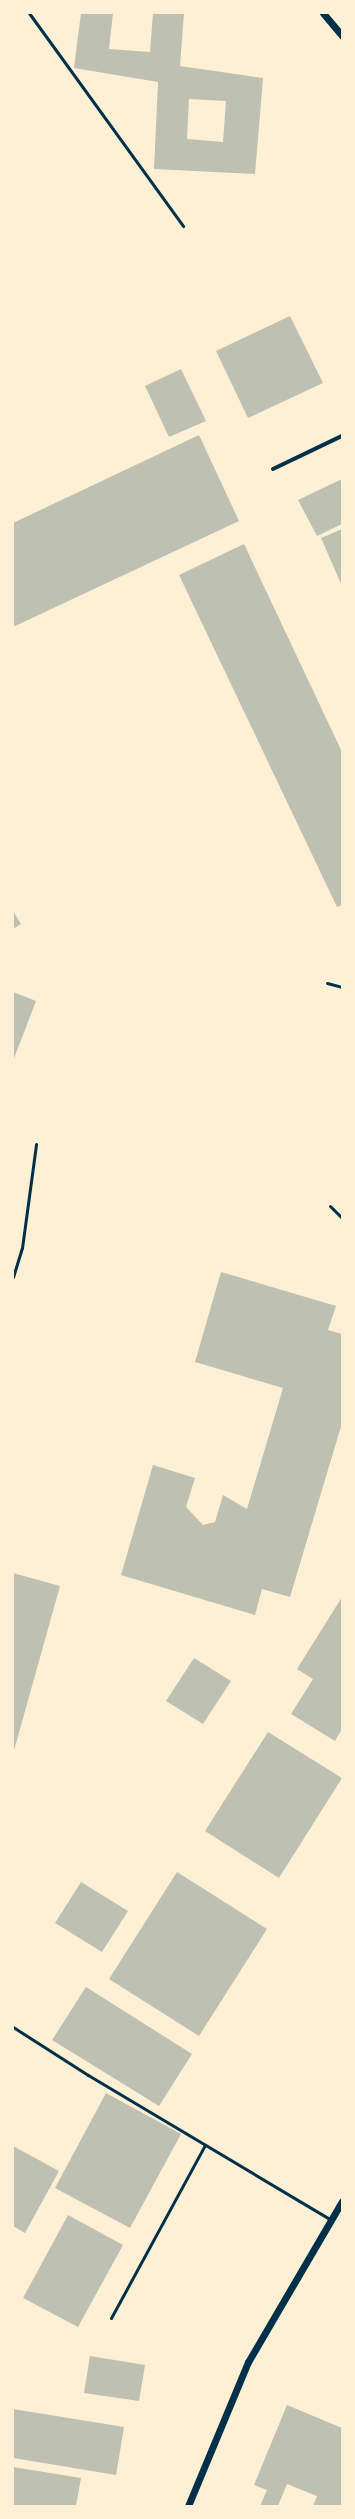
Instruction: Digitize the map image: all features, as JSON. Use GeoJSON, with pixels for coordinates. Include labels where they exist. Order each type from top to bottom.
{"type":"FeatureCollection","features":[{"type":"Feature","properties":{"kind":"street"},"geometry":{"type":"LineString","coordinates":[[323,13],[342,36]]}},
{"type":"Feature","properties":{"kind":"street"},"geometry":{"type":"LineString","coordinates":[[273,469],[342,436]]}},
{"type":"Feature","properties":{"kind":"street"},"geometry":{"type":"LineString","coordinates":[[188,2506],[248,2362],[342,2201]]}},
{"type":"Feature","properties":{"kind":"lane"},"geometry":{"type":"LineString","coordinates":[[29,13],[183,226]]}},
{"type":"Feature","properties":{"kind":"lane"},"geometry":{"type":"LineString","coordinates":[[327,983],[342,988]]}},
{"type":"Feature","properties":{"kind":"lane"},"geometry":{"type":"LineString","coordinates":[[13,1277],[22,1248],[36,1144]]}},
{"type":"Feature","properties":{"kind":"lane"},"geometry":{"type":"LineString","coordinates":[[330,1206],[342,1218]]}},
{"type":"Feature","properties":{"kind":"lane"},"geometry":{"type":"LineString","coordinates":[[13,2027],[205,2145],[331,2220]]}},
{"type":"Feature","properties":{"kind":"lane"},"geometry":{"type":"LineString","coordinates":[[111,2318],[205,2145]]}},
{"type":"Feature","properties":{"kind":"building"},"geometry":{"type":"Polygon","coordinates":[[[81,13],[113,13],[109,49],[150,52],[153,13],[184,13],[180,66],[263,78],[255,174],[154,169],[158,82],[74,68],[81,13]],[[189,99],[187,139],[223,142],[226,101],[189,99]]]}},
{"type":"Feature","properties":{"kind":"building"},"geometry":{"type":"Polygon","coordinates":[[[290,316],[323,383],[248,418],[216,351],[290,316]]]}},
{"type":"Feature","properties":{"kind":"building"},"geometry":{"type":"Polygon","coordinates":[[[181,369],[206,421],[169,437],[145,386],[181,369]]]}},
{"type":"Feature","properties":{"kind":"building"},"geometry":{"type":"Polygon","coordinates":[[[199,435],[239,521],[13,627],[13,523],[199,435]]]}},
{"type":"Feature","properties":{"kind":"building"},"geometry":{"type":"Polygon","coordinates":[[[342,479],[342,524],[317,536],[298,500],[342,479]]]}},
{"type":"Feature","properties":{"kind":"building"},"geometry":{"type":"Polygon","coordinates":[[[342,529],[342,586],[321,538],[342,529]]]}},
{"type":"Feature","properties":{"kind":"building"},"geometry":{"type":"Polygon","coordinates":[[[244,544],[342,752],[342,905],[337,907],[179,575],[244,544]]]}},
{"type":"Feature","properties":{"kind":"building"},"geometry":{"type":"Polygon","coordinates":[[[13,911],[21,924],[13,929],[13,911]]]}},
{"type":"Feature","properties":{"kind":"building"},"geometry":{"type":"Polygon","coordinates":[[[13,992],[36,1001],[13,1061],[13,992]]]}},
{"type":"Feature","properties":{"kind":"building"},"geometry":{"type":"Polygon","coordinates":[[[221,1272],[336,1306],[328,1330],[342,1334],[342,1423],[290,1597],[262,1589],[255,1615],[121,1575],[153,1465],[195,1478],[186,1507],[203,1525],[215,1522],[223,1495],[247,1509],[283,1388],[195,1362],[221,1272]]]}},
{"type":"Feature","properties":{"kind":"building"},"geometry":{"type":"Polygon","coordinates":[[[13,1573],[60,1586],[13,1754],[13,1573]]]}},
{"type":"Feature","properties":{"kind":"building"},"geometry":{"type":"Polygon","coordinates":[[[342,1597],[342,1729],[335,1741],[291,1714],[313,1679],[297,1669],[342,1597]]]}},
{"type":"Feature","properties":{"kind":"building"},"geometry":{"type":"Polygon","coordinates":[[[194,1658],[231,1681],[203,1724],[166,1701],[194,1658]]]}},
{"type":"Feature","properties":{"kind":"building"},"geometry":{"type":"Polygon","coordinates":[[[268,1732],[342,1778],[279,1878],[205,1831],[268,1732]]]}},
{"type":"Feature","properties":{"kind":"building"},"geometry":{"type":"Polygon","coordinates":[[[177,1872],[267,1929],[199,2036],[109,1979],[177,1872]]]}},
{"type":"Feature","properties":{"kind":"building"},"geometry":{"type":"Polygon","coordinates":[[[81,1882],[128,1911],[102,1952],[55,1923],[81,1882]]]}},
{"type":"Feature","properties":{"kind":"building"},"geometry":{"type":"Polygon","coordinates":[[[86,1987],[192,2054],[159,2106],[52,2040],[86,1987]]]}},
{"type":"Feature","properties":{"kind":"building"},"geometry":{"type":"Polygon","coordinates":[[[106,2093],[181,2134],[130,2228],[55,2188],[106,2093]]]}},
{"type":"Feature","properties":{"kind":"building"},"geometry":{"type":"Polygon","coordinates":[[[13,2146],[59,2171],[25,2233],[13,2226],[13,2146]]]}},
{"type":"Feature","properties":{"kind":"building"},"geometry":{"type":"Polygon","coordinates":[[[68,2215],[123,2245],[78,2327],[23,2298],[68,2215]]]}},
{"type":"Feature","properties":{"kind":"building"},"geometry":{"type":"Polygon","coordinates":[[[90,2356],[145,2365],[139,2401],[84,2393],[90,2356]]]}},
{"type":"Feature","properties":{"kind":"building"},"geometry":{"type":"Polygon","coordinates":[[[287,2405],[342,2428],[342,2506],[313,2506],[317,2496],[287,2484],[278,2506],[260,2506],[267,2490],[254,2485],[287,2405]]]}},
{"type":"Feature","properties":{"kind":"building"},"geometry":{"type":"Polygon","coordinates":[[[13,2409],[124,2427],[116,2475],[13,2458],[13,2409]]]}},
{"type":"Feature","properties":{"kind":"building"},"geometry":{"type":"Polygon","coordinates":[[[13,2467],[81,2478],[76,2506],[13,2506],[13,2467]]]}}]}
